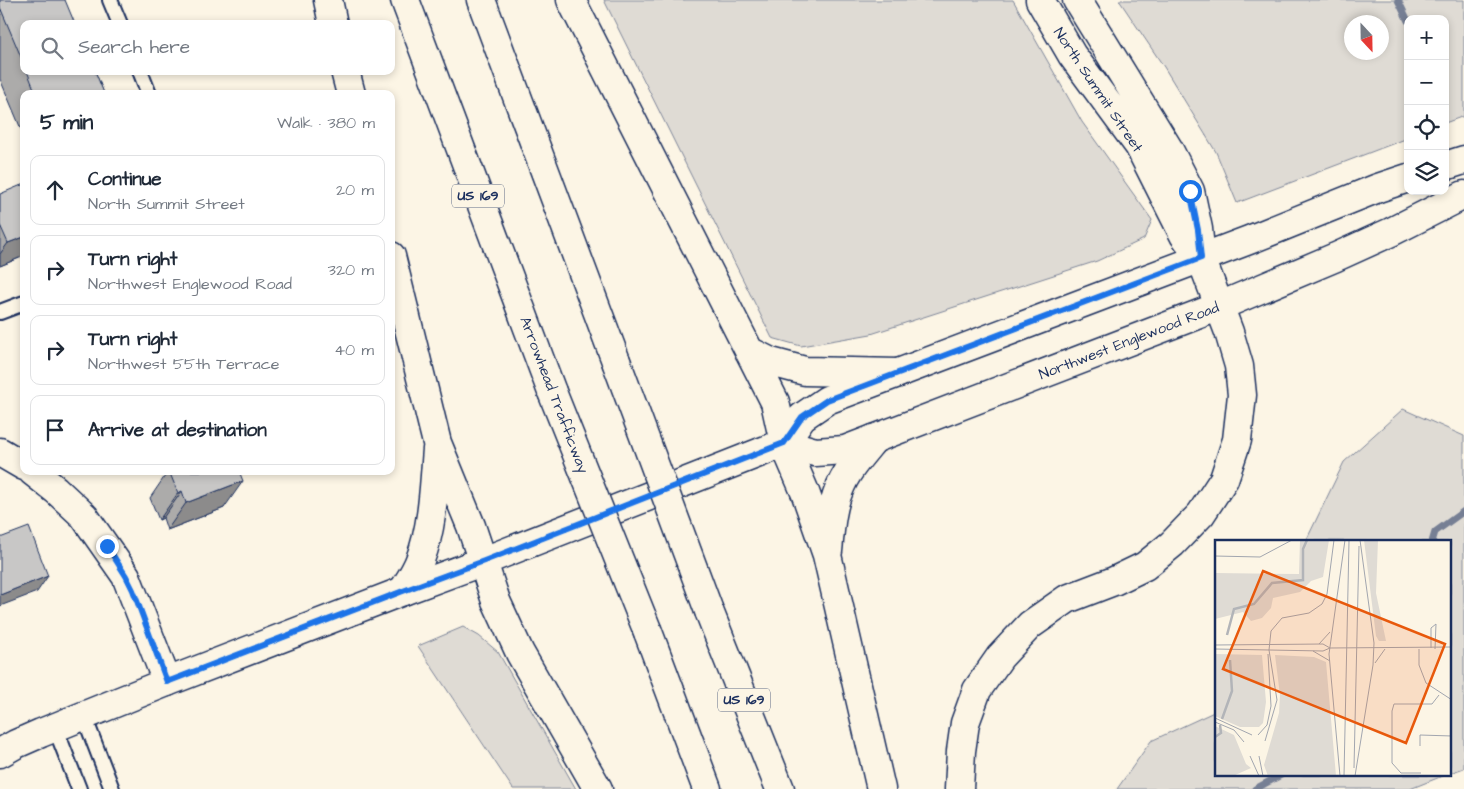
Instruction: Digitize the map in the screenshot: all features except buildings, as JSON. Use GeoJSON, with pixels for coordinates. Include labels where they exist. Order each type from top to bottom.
{"type":"FeatureCollection","features":[{"type":"Feature","properties":{"kind":"main road"},"geometry":{"type":"LineString","coordinates":[[328,0],[332,20]]}},
{"type":"Feature","properties":{"kind":"main road","name":"Arrowhead Trafficway"},"geometry":{"type":"LineString","coordinates":[[405,0],[552,392],[648,632],[707,789]]}},
{"type":"Feature","properties":{"kind":"main road","name":"US 169"},"geometry":{"type":"LineString","coordinates":[[481,0],[709,611],[780,789]]}},
{"type":"Feature","properties":{"kind":"main road"},"geometry":{"type":"LineString","coordinates":[[571,0],[775,402],[784,443],[805,492],[827,555],[881,789]]}},
{"type":"Feature","properties":{"kind":"main road","name":"North Summit Street"},"geometry":{"type":"LineString","coordinates":[[959,789],[965,723],[977,690],[1000,657],[1030,625],[1067,599],[1114,581],[1145,566],[1172,544],[1201,514],[1224,479],[1237,440],[1242,395],[1239,366],[1220,306],[1201,258],[1184,235],[1139,146],[1072,55],[1040,0]]}},
{"type":"Feature","properties":{"kind":"main road","name":"North Summit Street"},"geometry":{"type":"LineString","coordinates":[[1077,0],[1168,148],[1190,191],[1198,230],[1201,258]]}},
{"type":"Feature","properties":{"kind":"main road"},"geometry":{"type":"LineString","coordinates":[[346,75],[350,90]]}},
{"type":"Feature","properties":{"kind":"main road"},"geometry":{"type":"LineString","coordinates":[[1449,165],[1464,160]]}},
{"type":"Feature","properties":{"kind":"main road"},"geometry":{"type":"LineString","coordinates":[[0,753],[16,744],[167,682],[484,561],[784,443],[802,417],[827,400],[1250,240],[1404,179]]}},
{"type":"Feature","properties":{"kind":"main road","name":"Northwest Englewood Road"},"geometry":{"type":"LineString","coordinates":[[784,443],[815,452],[845,450],[1220,306],[1391,232],[1464,195]]}},
{"type":"Feature","properties":{"kind":"main road"},"geometry":{"type":"LineString","coordinates":[[395,272],[437,443],[484,561],[496,601],[520,653],[598,789]]}},
{"type":"Feature","properties":{"kind":"main road"},"geometry":{"type":"LineString","coordinates":[[749,351],[772,362],[805,371],[898,373]]}},
{"type":"Feature","properties":{"kind":"main road"},"geometry":{"type":"LineString","coordinates":[[827,555],[831,518],[839,490],[852,465],[874,439]]}},
{"type":"Feature","properties":{"kind":"main road"},"geometry":{"type":"LineString","coordinates":[[403,591],[419,562],[425,545],[434,493],[437,443]]}},
{"type":"Feature","properties":{"kind":"main road"},"geometry":{"type":"LineString","coordinates":[[0,452],[20,464]]}},
{"type":"Feature","properties":{"kind":"main road"},"geometry":{"type":"LineString","coordinates":[[37,475],[84,516],[126,576],[167,682]]}},
{"type":"Feature","properties":{"kind":"lane"},"geometry":{"type":"LineString","coordinates":[[110,0],[118,20]]}},
{"type":"Feature","properties":{"kind":"lane"},"geometry":{"type":"LineString","coordinates":[[142,75],[147,90]]}},
{"type":"Feature","properties":{"kind":"lane"},"geometry":{"type":"LineString","coordinates":[[0,312],[20,304]]}},
{"type":"Feature","properties":{"kind":"lane"},"geometry":{"type":"LineString","coordinates":[[84,716],[112,789]]}},
{"type":"Feature","properties":{"kind":"lane"},"geometry":{"type":"LineString","coordinates":[[56,727],[79,789]]}},
{"type":"Feature","properties":{"kind":"shaded area"},"geometry":{"type":"Polygon","coordinates":[[[604,0],[1013,0],[1082,122],[1152,220],[1144,239],[1097,261],[871,334],[801,346],[772,338],[604,0]]]}},
{"type":"Feature","properties":{"kind":"shaded area"},"geometry":{"type":"Polygon","coordinates":[[[1119,0],[1464,0],[1464,116],[1449,122],[1449,15],[1404,15],[1404,140],[1237,203],[1216,152],[1164,67],[1119,0]]]}},
{"type":"Feature","properties":{"kind":"shaded area"},"geometry":{"type":"Polygon","coordinates":[[[1403,409],[1464,436],[1464,768],[1452,772],[1452,540],[1306,540],[1344,462],[1403,409]]]}},
{"type":"Feature","properties":{"kind":"shaded area"},"geometry":{"type":"Polygon","coordinates":[[[463,627],[479,636],[498,652],[576,789],[513,789],[418,646],[463,627]]]}},
{"type":"Feature","properties":{"kind":"shaded area"},"geometry":{"type":"Polygon","coordinates":[[[1215,711],[1215,776],[1442,776],[1410,789],[1117,789],[1151,741],[1215,711]]]}},
{"type":"Feature","properties":{"kind":"waterway"},"geometry":{"type":"LineString","coordinates":[[1398,0],[1405,15]]}},
{"type":"Feature","properties":{"kind":"waterway"},"geometry":{"type":"LineString","coordinates":[[1433,540],[1435,532],[1464,511]]}},
{"type":"Feature","properties":{"kind":"waterway"},"geometry":{"type":"LineString","coordinates":[[1255,789],[1279,776]]}},
{"type":"Feature","properties":{"kind":"route"},"geometry":{"type":"LineString","coordinates":[[107,546],[133,590],[167,682],[484,561],[784,443],[802,417],[827,400],[1201,258],[1198,230],[1190,191]]}}]}
